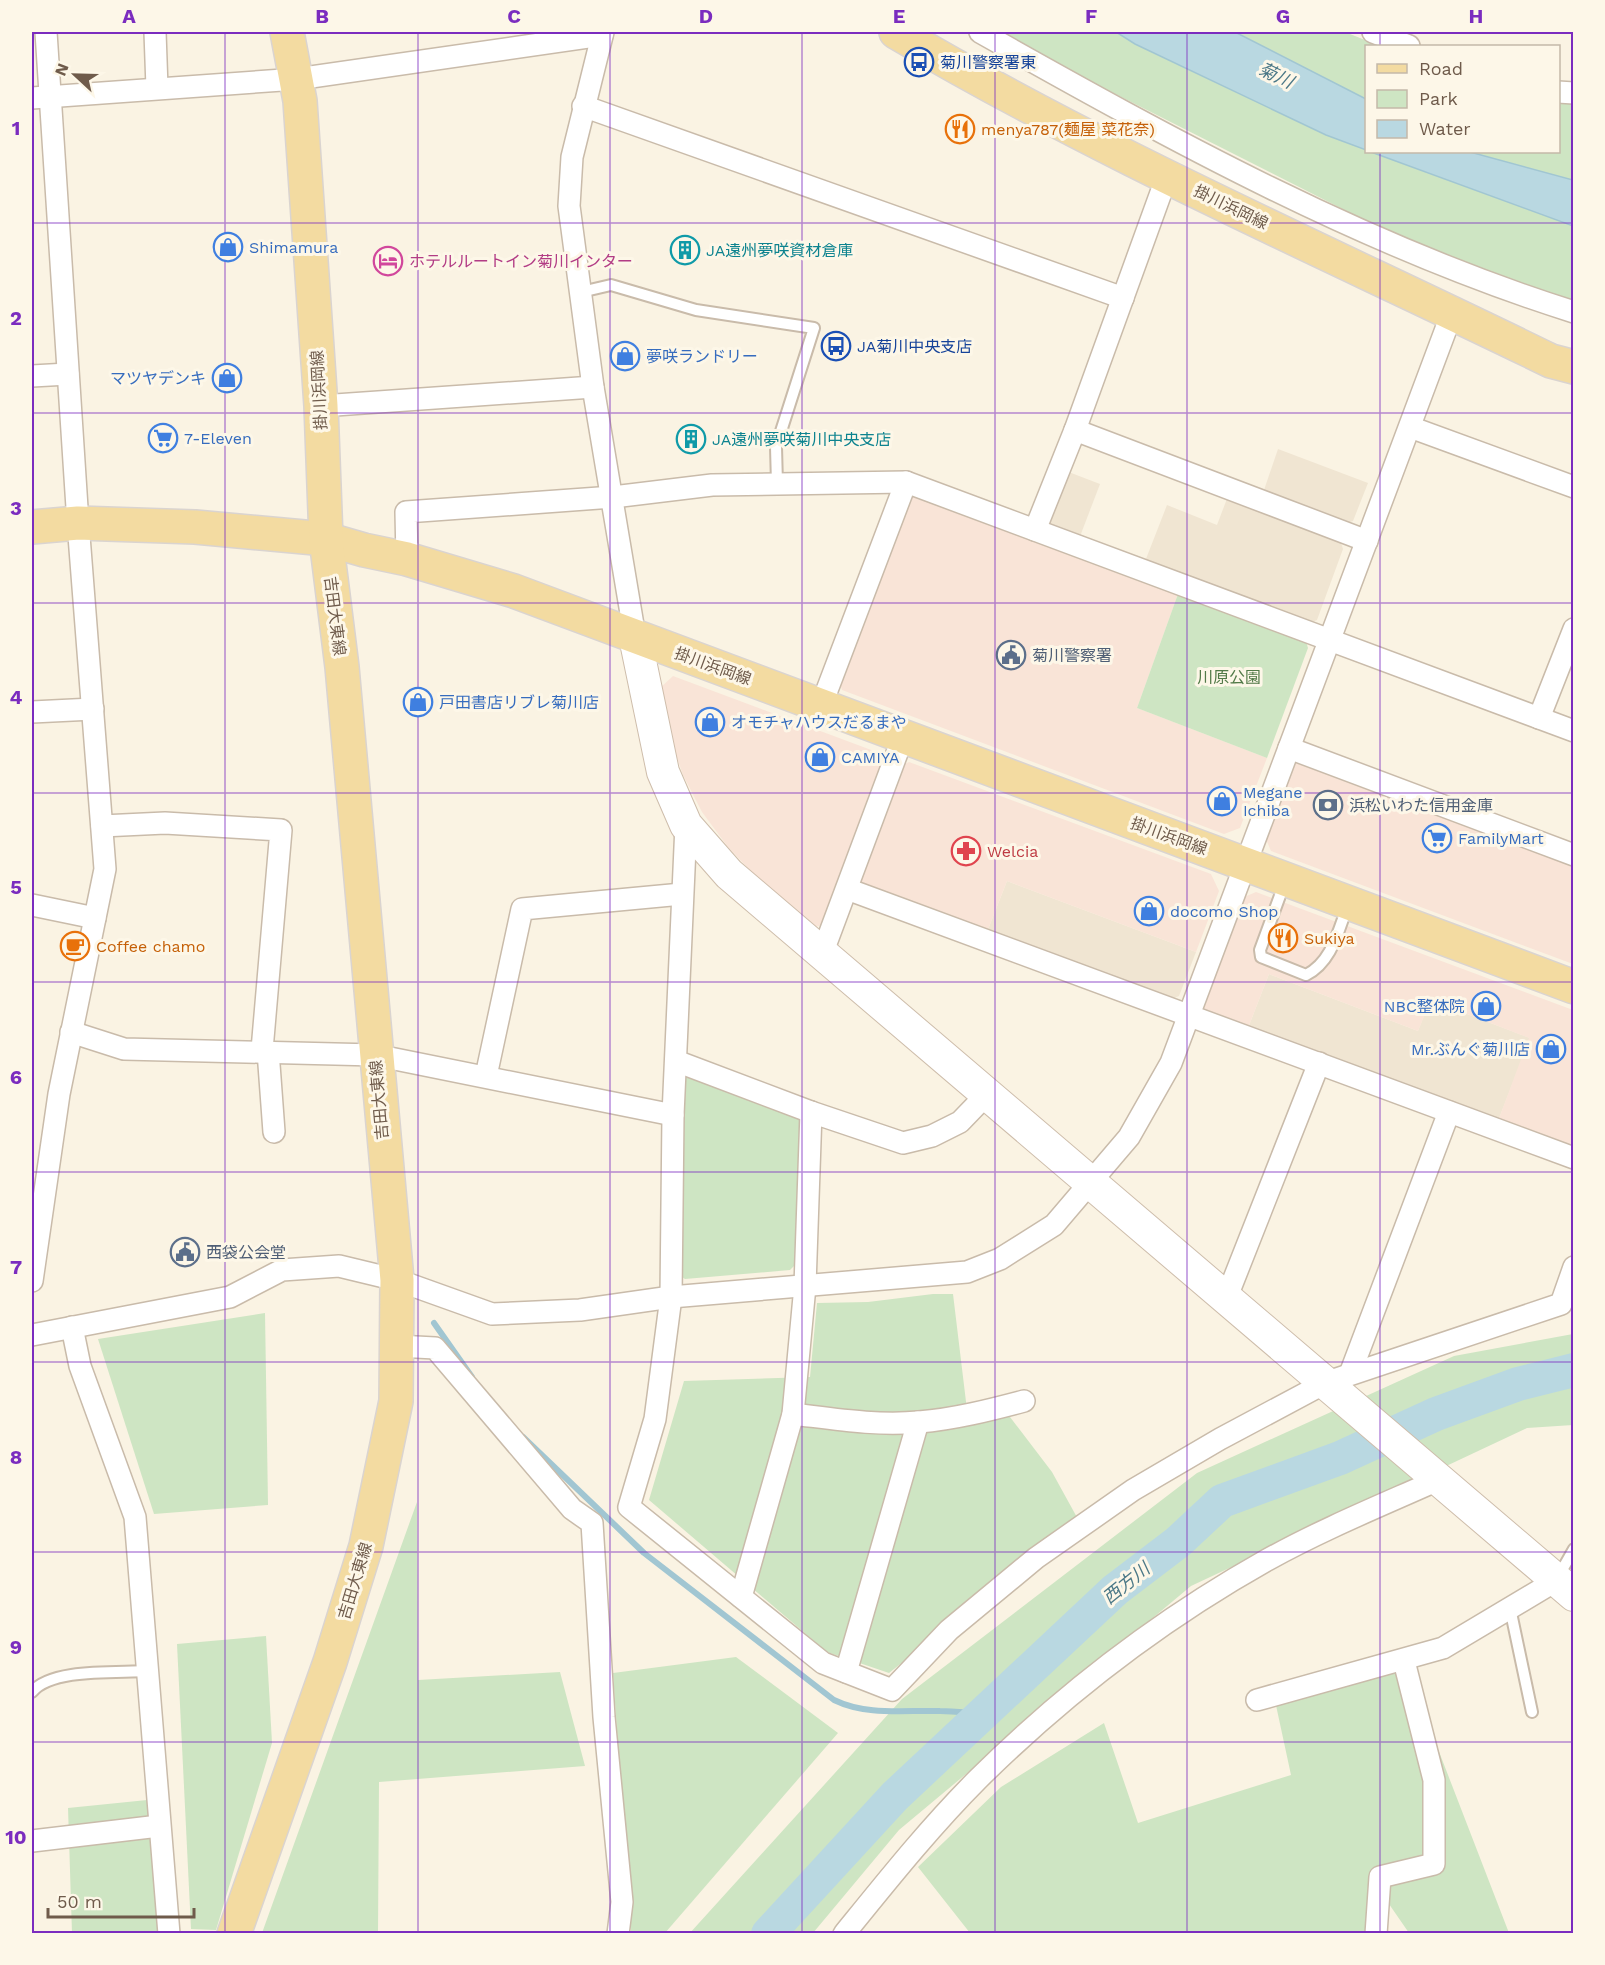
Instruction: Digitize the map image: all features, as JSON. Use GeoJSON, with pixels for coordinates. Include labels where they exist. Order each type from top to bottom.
{"type":"FeatureCollection","features":[{"type":"Feature","properties":{"kind":"main road","name":"掛川浜岡線"},"geometry":{"type":"LineString","coordinates":[[288,32],[297,79],[321,406],[326,539],[407,559],[514,591],[821,706],[912,736],[1574,987]]}},
{"type":"Feature","properties":{"kind":"main road","name":"掛川浜岡線"},"geometry":{"type":"LineString","coordinates":[[896,32],[974,78],[1167,176],[1551,361],[1574,367]]}},
{"type":"Feature","properties":{"kind":"main road"},"geometry":{"type":"LineString","coordinates":[[32,527],[78,523],[195,527],[326,539]]}},
{"type":"Feature","properties":{"kind":"main road","name":"吉田大東線"},"geometry":{"type":"LineString","coordinates":[[234,1934],[330,1662],[366,1546],[396,1401],[397,1280],[375,1055],[342,667],[326,539]]}},
{"type":"Feature","properties":{"kind":"street"},"geometry":{"type":"LineString","coordinates":[[32,1281],[59,1094],[105,869],[68,374],[41,97],[46,32]]}},
{"type":"Feature","properties":{"kind":"street"},"geometry":{"type":"LineString","coordinates":[[155,32],[157,88]]}},
{"type":"Feature","properties":{"kind":"street"},"geometry":{"type":"LineString","coordinates":[[980,32],[1215,160],[1314,208],[1491,284],[1574,312]]}},
{"type":"Feature","properties":{"kind":"street"},"geometry":{"type":"LineString","coordinates":[[1373,32],[1406,45]]}},
{"type":"Feature","properties":{"kind":"street"},"geometry":{"type":"LineString","coordinates":[[41,97],[297,79],[498,40],[603,33],[572,157],[569,206],[594,387],[635,637],[663,772],[686,825],[729,874],[988,1093],[1226,1299],[1338,1384],[1435,1475],[1565,1587],[1510,1608],[1443,1648],[1404,1661],[1257,1701]]}},
{"type":"Feature","properties":{"kind":"street"},"geometry":{"type":"LineString","coordinates":[[583,106],[1123,298]]}},
{"type":"Feature","properties":{"kind":"street"},"geometry":{"type":"LineString","coordinates":[[1035,530],[1075,430],[1167,176]]}},
{"type":"Feature","properties":{"kind":"street"},"geometry":{"type":"LineString","coordinates":[[32,1335],[230,1297],[282,1270],[339,1266],[397,1280],[492,1314],[580,1310],[671,1297],[967,1272],[1000,1259],[1054,1225],[1129,1137],[1160,1088],[1190,1014],[1452,313]]}},
{"type":"Feature","properties":{"kind":"street"},"geometry":{"type":"LineString","coordinates":[[32,376],[68,374]]}},
{"type":"Feature","properties":{"kind":"street"},"geometry":{"type":"LineString","coordinates":[[321,406],[594,387]]}},
{"type":"Feature","properties":{"kind":"street"},"geometry":{"type":"LineString","coordinates":[[1410,427],[1574,487]]}},
{"type":"Feature","properties":{"kind":"street"},"geometry":{"type":"LineString","coordinates":[[1075,430],[1367,541]]}},
{"type":"Feature","properties":{"kind":"street"},"geometry":{"type":"LineString","coordinates":[[821,706],[879,567],[906,482]]}},
{"type":"Feature","properties":{"kind":"street"},"geometry":{"type":"LineString","coordinates":[[407,559],[406,512],[613,497],[712,485],[906,482],[1329,641],[1574,730]]}},
{"type":"Feature","properties":{"kind":"street"},"geometry":{"type":"LineString","coordinates":[[1539,718],[1574,629]]}},
{"type":"Feature","properties":{"kind":"street"},"geometry":{"type":"LineString","coordinates":[[32,712],[93,709]]}},
{"type":"Feature","properties":{"kind":"street"},"geometry":{"type":"LineString","coordinates":[[822,954],[912,736]]}},
{"type":"Feature","properties":{"kind":"street"},"geometry":{"type":"LineString","coordinates":[[1289,748],[1574,855]]}},
{"type":"Feature","properties":{"kind":"street"},"geometry":{"type":"LineString","coordinates":[[102,826],[165,823],[281,830],[265,1051],[274,1132]]}},
{"type":"Feature","properties":{"kind":"street"},"geometry":{"type":"LineString","coordinates":[[686,825],[673,1115],[671,1297],[655,1419],[629,1507],[823,1663],[892,1690],[949,1630],[1065,1538],[1133,1490],[1338,1384],[1567,1303],[1574,1267]]}},
{"type":"Feature","properties":{"kind":"street"},"geometry":{"type":"LineString","coordinates":[[847,889],[1574,1158]]}},
{"type":"Feature","properties":{"kind":"street"},"geometry":{"type":"LineString","coordinates":[[486,1076],[522,909],[682,894]]}},
{"type":"Feature","properties":{"kind":"street"},"geometry":{"type":"LineString","coordinates":[[32,905],[94,918]]}},
{"type":"Feature","properties":{"kind":"street"},"geometry":{"type":"LineString","coordinates":[[72,1032],[124,1049],[375,1055],[673,1115]]}},
{"type":"Feature","properties":{"kind":"street"},"geometry":{"type":"LineString","coordinates":[[676,1061],[811,1112],[903,1143],[932,1136],[960,1122],[988,1093]]}},
{"type":"Feature","properties":{"kind":"street"},"geometry":{"type":"LineString","coordinates":[[1226,1299],[1319,1063]]}},
{"type":"Feature","properties":{"kind":"street"},"geometry":{"type":"LineString","coordinates":[[741,1597],[793,1414],[805,1286],[811,1112]]}},
{"type":"Feature","properties":{"kind":"street"},"geometry":{"type":"LineString","coordinates":[[1338,1384],[1449,1112]]}},
{"type":"Feature","properties":{"kind":"street"},"geometry":{"type":"LineString","coordinates":[[72,1327],[80,1366],[135,1517],[169,1934]]}},
{"type":"Feature","properties":{"kind":"street"},"geometry":{"type":"LineString","coordinates":[[397,1346],[435,1348],[572,1509],[592,1523],[604,1717],[622,1902],[618,1934]]}},
{"type":"Feature","properties":{"kind":"street"},"geometry":{"type":"LineString","coordinates":[[793,1414],[862,1422],[918,1422],[978,1413],[1024,1401]]}},
{"type":"Feature","properties":{"kind":"street"},"geometry":{"type":"LineString","coordinates":[[846,1672],[918,1422]]}},
{"type":"Feature","properties":{"kind":"street"},"geometry":{"type":"LineString","coordinates":[[844,1934],[912,1850],[978,1778],[1103,1668],[1192,1605],[1268,1560],[1435,1475]]}},
{"type":"Feature","properties":{"kind":"street"},"geometry":{"type":"LineString","coordinates":[[1376,1934],[1380,1877],[1434,1864],[1434,1780],[1404,1661]]}},
{"type":"Feature","properties":{"kind":"street"},"geometry":{"type":"LineString","coordinates":[[32,1841],[159,1826]]}},
{"type":"Feature","properties":{"kind":"lane"},"geometry":{"type":"LineString","coordinates":[[581,292],[611,285],[696,310],[785,321],[814,328],[776,447],[777,484]]}},
{"type":"Feature","properties":{"kind":"lane"},"geometry":{"type":"LineString","coordinates":[[1286,879],[1260,950],[1261,957],[1306,975],[1319,968],[1328,956],[1348,903]]}},
{"type":"Feature","properties":{"kind":"lane"},"geometry":{"type":"LineString","coordinates":[[1565,1587],[1574,1549]]}},
{"type":"Feature","properties":{"kind":"lane"},"geometry":{"type":"LineString","coordinates":[[1510,1608],[1532,1712]]}},
{"type":"Feature","properties":{"kind":"lane"},"geometry":{"type":"LineString","coordinates":[[32,1692],[39,1683],[56,1677],[147,1671]]}},
{"type":"Feature","properties":{"kind":"shaded area"},"geometry":{"type":"Polygon","coordinates":[[[1278,449],[1368,483],[1353,521],[1345,524],[1263,493],[1278,449]]]}},
{"type":"Feature","properties":{"kind":"shaded area"},"geometry":{"type":"Polygon","coordinates":[[[1066,471],[1100,484],[1079,539],[1054,530],[1048,520],[1066,471]]]}},
{"type":"Feature","properties":{"kind":"shaded area"},"geometry":{"type":"Polygon","coordinates":[[[918,495],[1178,594],[1137,708],[1267,758],[1240,828],[1224,834],[842,690],[839,681],[909,497],[918,495]]]}},
{"type":"Feature","properties":{"kind":"shaded area"},"geometry":{"type":"Polygon","coordinates":[[[1228,496],[1340,540],[1343,549],[1317,620],[1308,624],[1144,564],[1167,505],[1217,525],[1228,496]]]}},
{"type":"Feature","properties":{"kind":"shaded area"},"geometry":{"type":"Polygon","coordinates":[[[673,676],[882,754],[887,764],[826,924],[815,927],[761,882],[728,847],[702,812],[683,775],[669,735],[660,688],[673,676]]]}},
{"type":"Feature","properties":{"kind":"shaded area"},"geometry":{"type":"Polygon","coordinates":[[[1301,761],[1573,863],[1573,964],[1271,851],[1265,837],[1292,765],[1301,761]]]}},
{"type":"Feature","properties":{"kind":"shaded area"},"geometry":{"type":"Polygon","coordinates":[[[909,762],[1211,874],[1219,891],[1196,952],[1007,881],[987,932],[862,887],[858,876],[899,767],[909,762]]]}},
{"type":"Feature","properties":{"kind":"shaded area"},"geometry":{"type":"Polygon","coordinates":[[[1007,881],[1196,952],[1179,996],[1169,1000],[987,932],[1007,881]]]}},
{"type":"Feature","properties":{"kind":"shaded area"},"geometry":{"type":"Polygon","coordinates":[[[1256,892],[1573,1010],[1573,1151],[1498,1121],[1529,1038],[1431,1000],[1418,1031],[1269,974],[1248,1028],[1205,1012],[1202,1004],[1242,898],[1256,892]]]}},
{"type":"Feature","properties":{"kind":"shaded area"},"geometry":{"type":"Polygon","coordinates":[[[1269,974],[1418,1031],[1430,1000],[1530,1038],[1498,1121],[1248,1028],[1269,974]]]}},
{"type":"Feature","properties":{"kind":"green space"},"geometry":{"type":"Polygon","coordinates":[[[1000,32],[1345,32],[1378,45],[1365,45],[1365,153],[1560,153],[1560,100],[1573,102],[1573,304],[1386,231],[1054,63],[1000,32]]]}},
{"type":"Feature","properties":{"kind":"green space","name":"川原公園"},"geometry":{"type":"Polygon","coordinates":[[[1178,594],[1305,638],[1308,648],[1267,758],[1137,708],[1178,594]]]}},
{"type":"Feature","properties":{"kind":"green space"},"geometry":{"type":"Polygon","coordinates":[[[691,1073],[797,1113],[802,1120],[796,1264],[790,1270],[685,1279],[676,1273],[683,1078],[691,1073]]]}},
{"type":"Feature","properties":{"kind":"green space"},"geometry":{"type":"Polygon","coordinates":[[[933,1294],[953,1294],[967,1410],[1010,1417],[1052,1472],[1079,1521],[889,1673],[827,1652],[649,1500],[684,1381],[810,1377],[817,1303],[868,1302],[933,1294]]]}},
{"type":"Feature","properties":{"kind":"green space"},"geometry":{"type":"Polygon","coordinates":[[[265,1313],[268,1505],[154,1514],[98,1339],[265,1313]]]}},
{"type":"Feature","properties":{"kind":"green space"},"geometry":{"type":"Polygon","coordinates":[[[1573,1334],[1573,1425],[1527,1428],[1191,1586],[899,1830],[813,1933],[689,1934],[902,1699],[1197,1473],[1454,1356],[1573,1334]]]}},
{"type":"Feature","properties":{"kind":"green space"},"geometry":{"type":"Polygon","coordinates":[[[417,1502],[418,1680],[560,1672],[585,1766],[379,1782],[378,1933],[262,1933],[417,1502]]]}},
{"type":"Feature","properties":{"kind":"green space"},"geometry":{"type":"Polygon","coordinates":[[[266,1636],[272,1743],[216,1930],[191,1929],[177,1644],[266,1636]]]}},
{"type":"Feature","properties":{"kind":"green space"},"geometry":{"type":"Polygon","coordinates":[[[736,1657],[838,1733],[665,1933],[631,1933],[613,1673],[736,1657]]]}},
{"type":"Feature","properties":{"kind":"green space"},"geometry":{"type":"Polygon","coordinates":[[[1404,1661],[1509,1933],[1409,1933],[1380,1891],[1376,1933],[970,1933],[918,1867],[1001,1787],[1104,1723],[1138,1823],[1291,1775],[1274,1696],[1404,1661]]]}},
{"type":"Feature","properties":{"kind":"green space"},"geometry":{"type":"Polygon","coordinates":[[[157,1799],[172,1933],[72,1933],[68,1808],[157,1799]]]}},
{"type":"Feature","properties":{"kind":"water","name":"菊川"},"geometry":{"type":"Polygon","coordinates":[[[1116,32],[1235,32],[1365,98],[1365,150],[1326,135],[1135,44],[1116,32]]]}},
{"type":"Feature","properties":{"kind":"water"},"geometry":{"type":"Polygon","coordinates":[[[1374,153],[1474,153],[1573,180],[1573,226],[1374,153]]]}},
{"type":"Feature","properties":{"kind":"waterway"},"geometry":{"type":"LineString","coordinates":[[434,1323],[472,1377]]}},
{"type":"Feature","properties":{"kind":"waterway","name":"西方川"},"geometry":{"type":"LineString","coordinates":[[768,1934],[895,1796],[1115,1590],[1178,1542],[1222,1501],[1340,1458],[1436,1414],[1518,1384],[1574,1370]]}},
{"type":"Feature","properties":{"kind":"waterway"},"geometry":{"type":"LineString","coordinates":[[523,1437],[644,1553],[834,1700],[873,1710],[982,1714]]}},
{"type":"Feature","properties":{"kind":"place","name":"菊川警察署東"},"geometry":{"type":"Point","coordinates":[919,62]}},
{"type":"Feature","properties":{"kind":"place","name":"menya787(麺屋 菜花奈)"},"geometry":{"type":"Point","coordinates":[960,129]}},
{"type":"Feature","properties":{"kind":"place","name":"Shimamura"},"geometry":{"type":"Point","coordinates":[228,247]}},
{"type":"Feature","properties":{"kind":"place","name":"JA遠州夢咲資材倉庫"},"geometry":{"type":"Point","coordinates":[685,250]}},
{"type":"Feature","properties":{"kind":"place","name":"ホテルルートイン菊川インター"},"geometry":{"type":"Point","coordinates":[388,261]}},
{"type":"Feature","properties":{"kind":"place","name":"JA菊川中央支店"},"geometry":{"type":"Point","coordinates":[836,346]}},
{"type":"Feature","properties":{"kind":"place","name":"夢咲ランドリー"},"geometry":{"type":"Point","coordinates":[625,356]}},
{"type":"Feature","properties":{"kind":"place","name":"マツヤデンキ"},"geometry":{"type":"Point","coordinates":[227,378]}},
{"type":"Feature","properties":{"kind":"place","name":"7-Eleven"},"geometry":{"type":"Point","coordinates":[163,438]}},
{"type":"Feature","properties":{"kind":"place","name":"JA遠州夢咲菊川中央支店"},"geometry":{"type":"Point","coordinates":[691,439]}},
{"type":"Feature","properties":{"kind":"place","name":"菊川警察署"},"geometry":{"type":"Point","coordinates":[1011,655]}},
{"type":"Feature","properties":{"kind":"place","name":"戸田書店リブレ菊川店"},"geometry":{"type":"Point","coordinates":[418,702]}},
{"type":"Feature","properties":{"kind":"place","name":"オモチャハウスだるまや"},"geometry":{"type":"Point","coordinates":[710,722]}},
{"type":"Feature","properties":{"kind":"place","name":"CAMIYA"},"geometry":{"type":"Point","coordinates":[820,757]}},
{"type":"Feature","properties":{"kind":"place","name":"Megane Ichiba"},"geometry":{"type":"Point","coordinates":[1222,801]}},
{"type":"Feature","properties":{"kind":"place","name":"浜松いわた信用金庫"},"geometry":{"type":"Point","coordinates":[1328,805]}},
{"type":"Feature","properties":{"kind":"place","name":"FamilyMart"},"geometry":{"type":"Point","coordinates":[1437,838]}},
{"type":"Feature","properties":{"kind":"place","name":"Welcia"},"geometry":{"type":"Point","coordinates":[966,851]}},
{"type":"Feature","properties":{"kind":"place","name":"docomo Shop"},"geometry":{"type":"Point","coordinates":[1149,911]}},
{"type":"Feature","properties":{"kind":"place","name":"Sukiya"},"geometry":{"type":"Point","coordinates":[1283,938]}},
{"type":"Feature","properties":{"kind":"place","name":"Coffee chamo"},"geometry":{"type":"Point","coordinates":[75,946]}},
{"type":"Feature","properties":{"kind":"place","name":"NBC整体院"},"geometry":{"type":"Point","coordinates":[1486,1006]}},
{"type":"Feature","properties":{"kind":"place","name":"Mr.ぶんぐ菊川店"},"geometry":{"type":"Point","coordinates":[1551,1049]}},
{"type":"Feature","properties":{"kind":"place","name":"西袋公会堂"},"geometry":{"type":"Point","coordinates":[185,1252]}}]}
